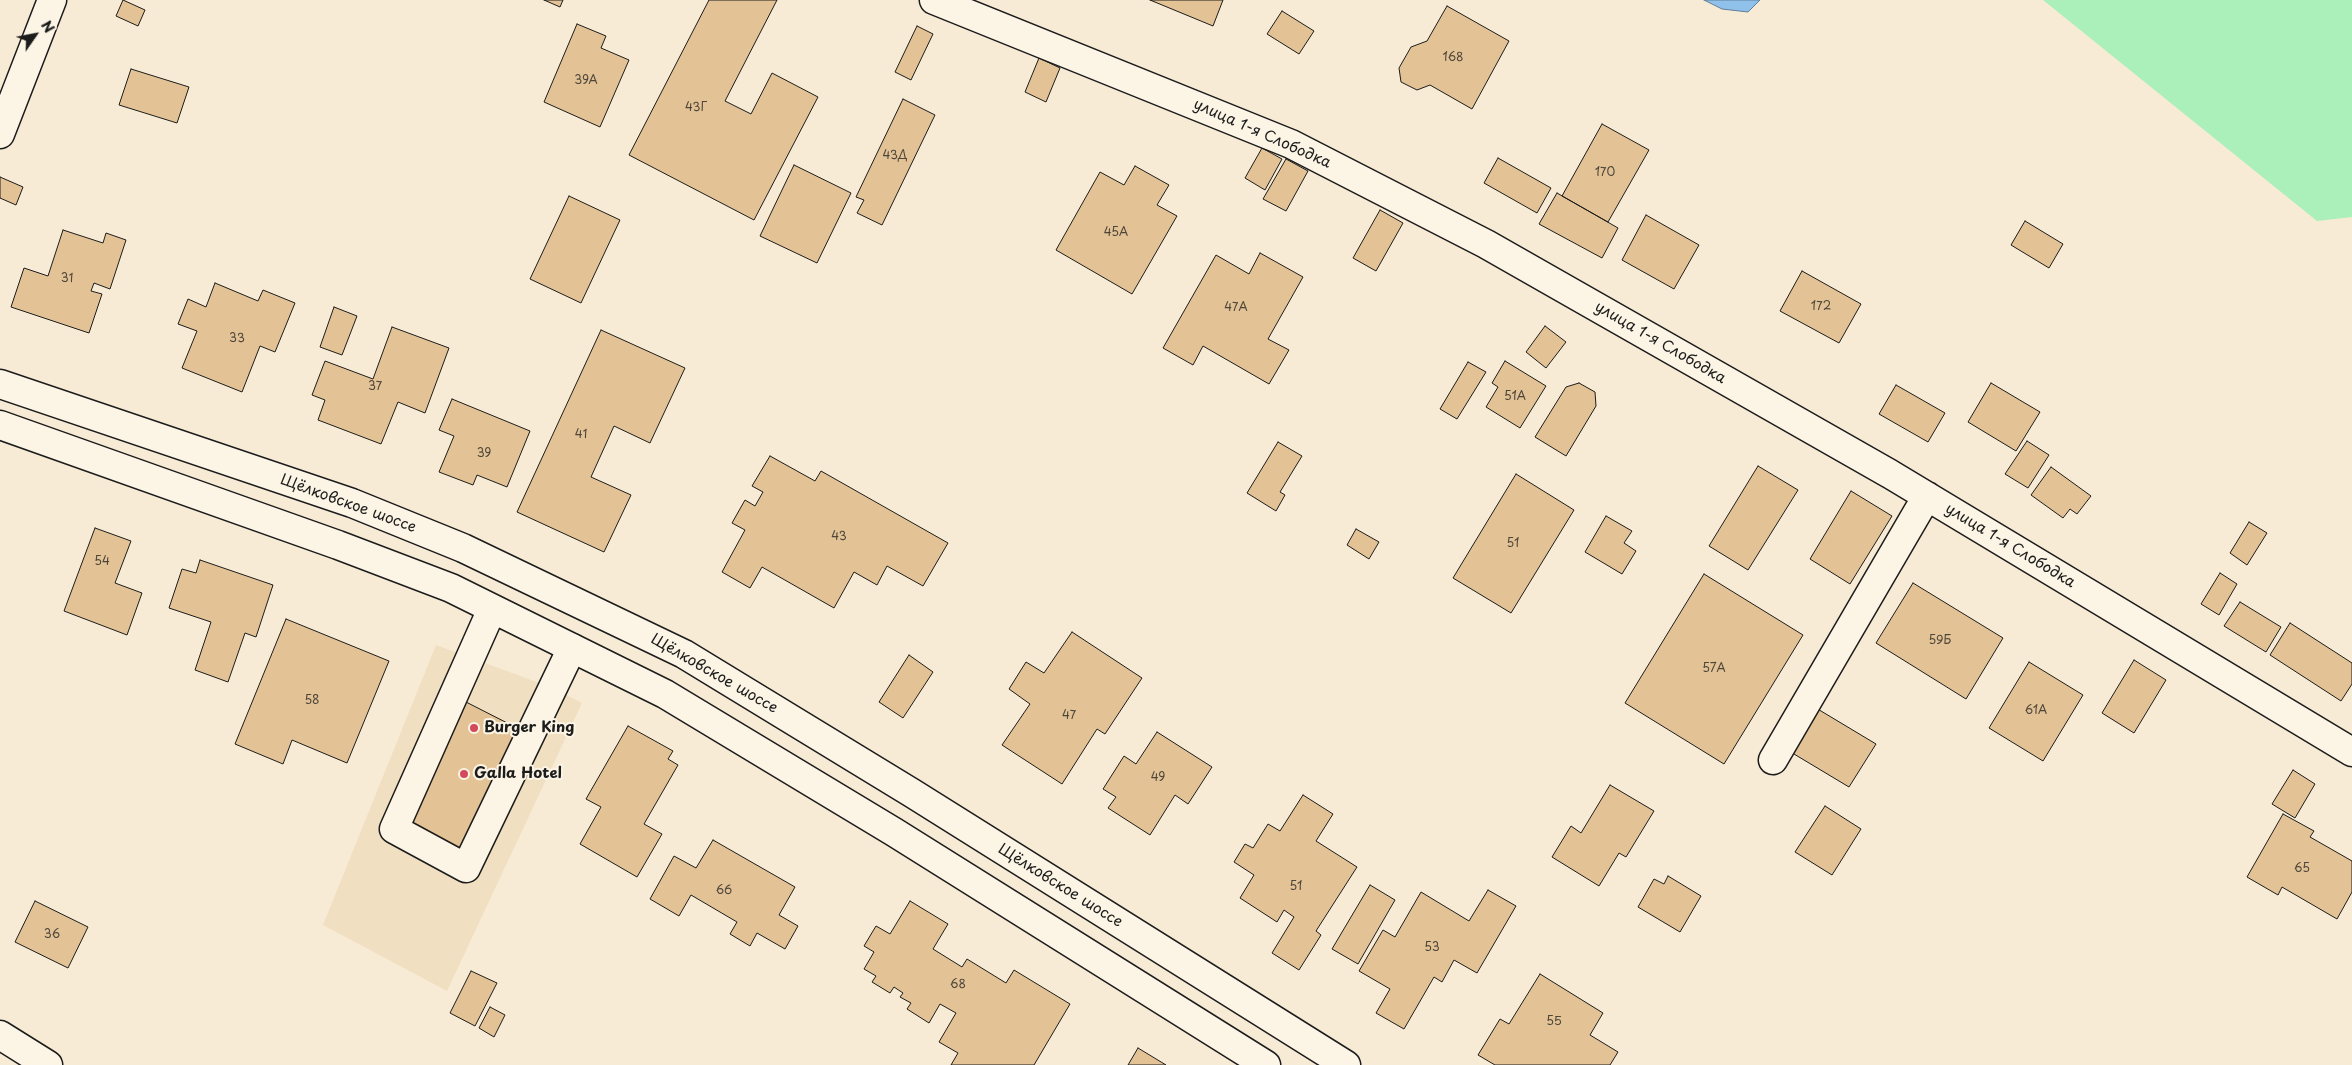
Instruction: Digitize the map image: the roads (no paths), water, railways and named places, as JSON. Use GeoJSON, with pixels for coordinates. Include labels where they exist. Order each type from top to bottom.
{"type":"FeatureCollection","features":[{"type":"Feature","properties":{"kind":"main road"},"geometry":{"type":"LineString","coordinates":[[0,134],[52,0]]}},
{"type":"Feature","properties":{"kind":"main road","name":"улица 1-я Слободка"},"geometry":{"type":"LineString","coordinates":[[934,0],[1291,144],[1486,244],[1927,496],[2352,752]]}},
{"type":"Feature","properties":{"kind":"main road","name":"Щёлковское шоссе"},"geometry":{"type":"LineString","coordinates":[[0,384],[352,503],[463,548],[684,654],[912,793],[1346,1065]]}},
{"type":"Feature","properties":{"kind":"main road"},"geometry":{"type":"LineString","coordinates":[[0,425],[338,545],[451,588],[665,694],[894,832],[1266,1065]]}},
{"type":"Feature","properties":{"kind":"main road"},"geometry":{"type":"LineString","coordinates":[[1773,760],[1927,496]]}},
{"type":"Feature","properties":{"kind":"main road"},"geometry":{"type":"LineString","coordinates":[[492,609],[394,829],[466,868],[572,648]]}},
{"type":"Feature","properties":{"kind":"main road"},"geometry":{"type":"LineString","coordinates":[[0,1035],[48,1065]]}},
{"type":"Feature","properties":{"kind":"water"},"geometry":{"type":"Polygon","coordinates":[[[1704,0],[1760,0],[1748,12],[1722,9],[1704,0]]]}},
{"type":"Feature","properties":{"kind":"place","name":"Burger King"},"geometry":{"type":"Point","coordinates":[474,728]}},
{"type":"Feature","properties":{"kind":"place","name":"Galla Hotel"},"geometry":{"type":"Point","coordinates":[464,774]}}]}
